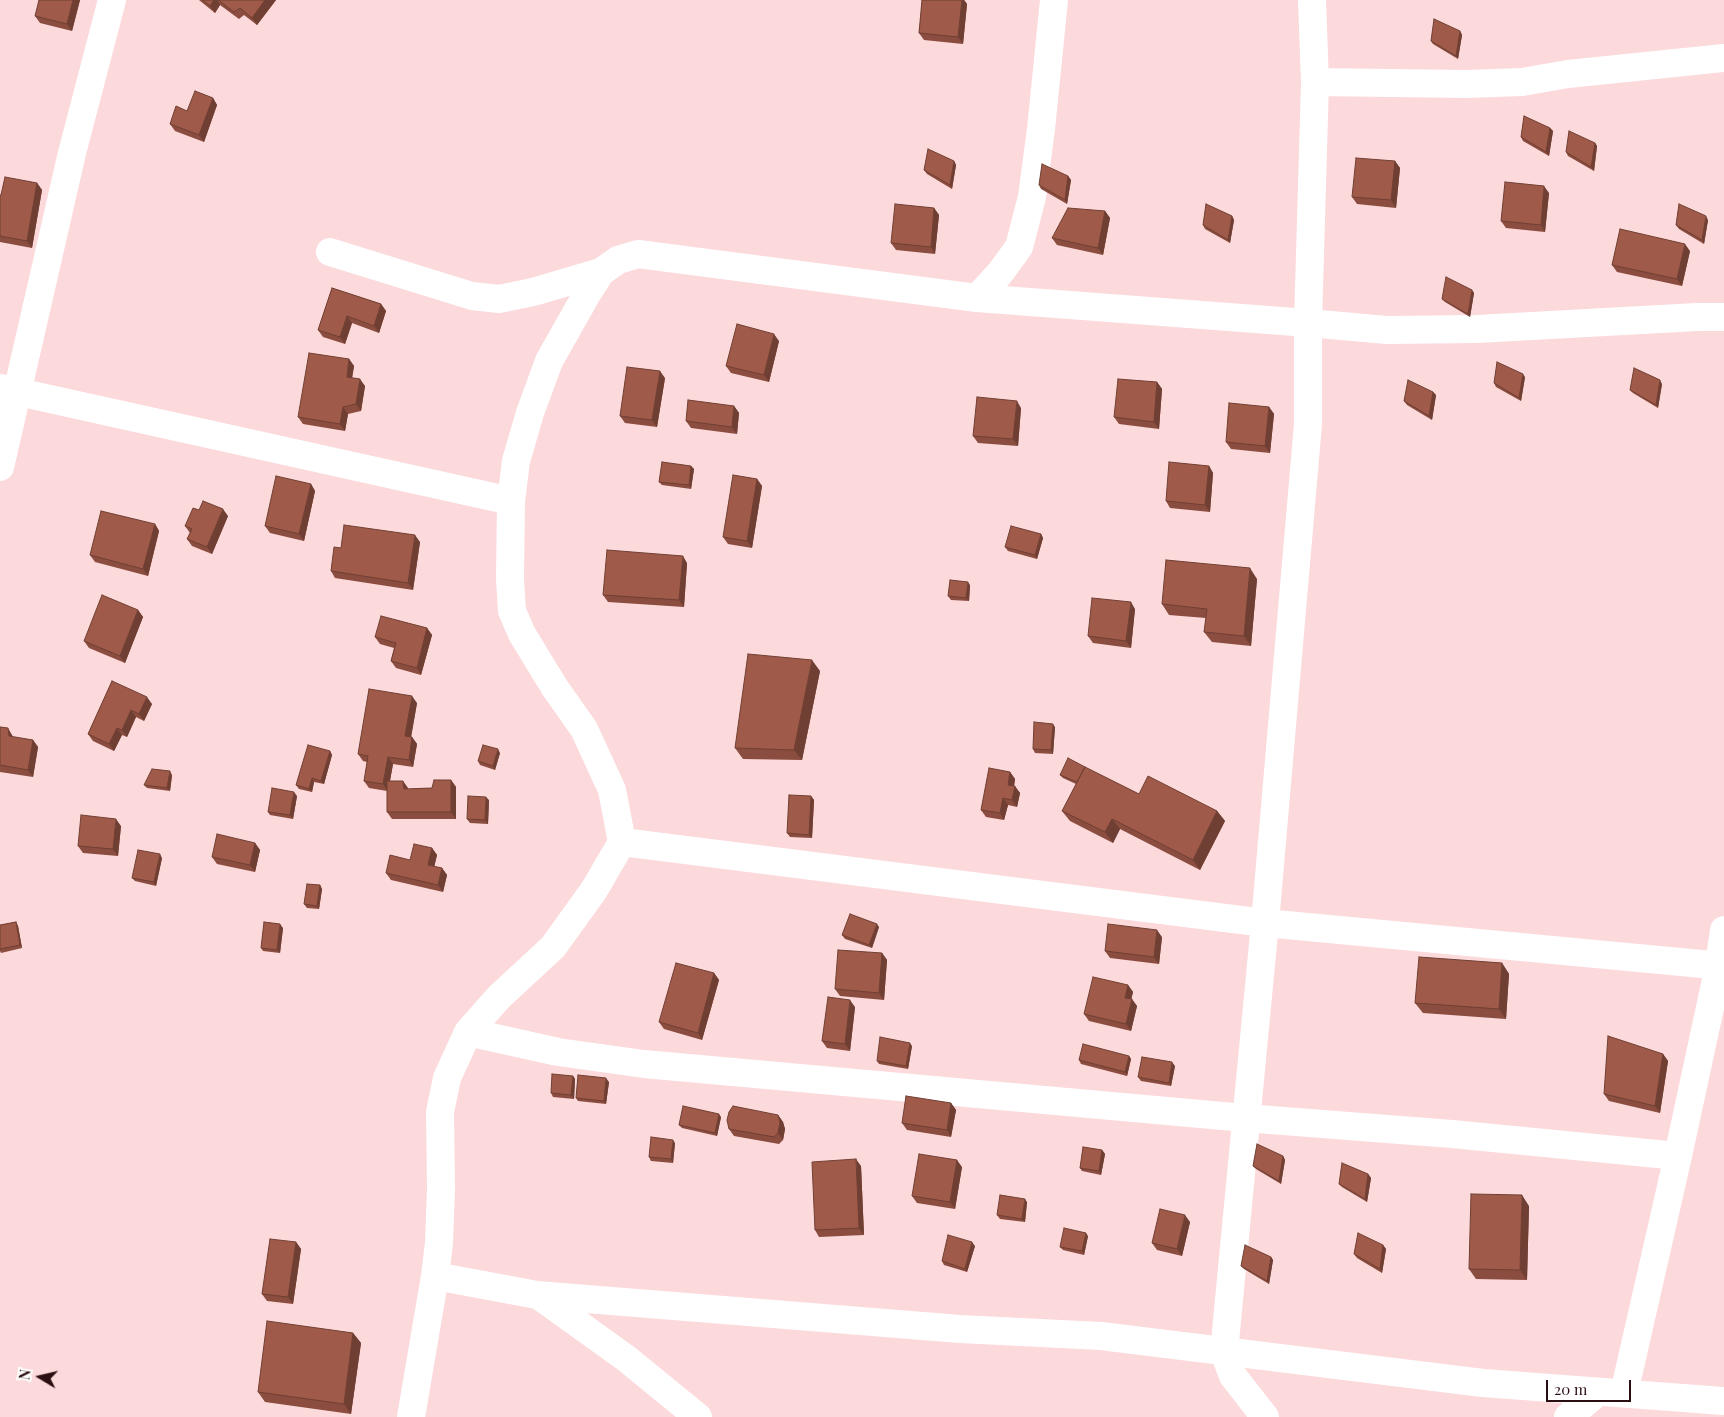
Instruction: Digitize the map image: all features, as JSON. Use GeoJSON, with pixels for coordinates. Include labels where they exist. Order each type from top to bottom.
{"type":"FeatureCollection","features":[{"type":"Feature","properties":{"kind":"street"},"geometry":{"type":"LineString","coordinates":[[0,467],[9,390],[112,0]]}},
{"type":"Feature","properties":{"kind":"street"},"geometry":{"type":"LineString","coordinates":[[977,298],[1000,273],[1018,247],[1032,197],[1054,0]]}},
{"type":"Feature","properties":{"kind":"street"},"geometry":{"type":"LineString","coordinates":[[1264,1417],[1233,1376],[1224,1352],[1245,1118],[1266,923],[1308,424],[1308,323],[1315,82],[1312,0]]}},
{"type":"Feature","properties":{"kind":"street"},"geometry":{"type":"LineString","coordinates":[[1315,82],[1467,84],[1522,82],[1568,74],[1724,58]]}},
{"type":"Feature","properties":{"kind":"street"},"geometry":{"type":"LineString","coordinates":[[330,252],[472,296],[499,299],[533,292],[601,272],[618,260],[638,254],[977,298],[1387,330],[1477,328],[1697,316],[1724,317]]}},
{"type":"Feature","properties":{"kind":"street"},"geometry":{"type":"LineString","coordinates":[[410,1417],[439,1243],[441,1198],[440,1112],[447,1078],[468,1032],[499,997],[553,947],[594,890],[622,842],[612,790],[584,729],[555,688],[522,634],[512,610],[510,580],[511,501],[516,461],[549,361],[601,272]]}},
{"type":"Feature","properties":{"kind":"street"},"geometry":{"type":"LineString","coordinates":[[9,390],[511,501]]}},
{"type":"Feature","properties":{"kind":"street"},"geometry":{"type":"LineString","coordinates":[[622,842],[1266,923],[1722,966]]}},
{"type":"Feature","properties":{"kind":"street"},"geometry":{"type":"LineString","coordinates":[[1568,1417],[1611,1392],[1678,1156],[1722,966],[1724,930]]}},
{"type":"Feature","properties":{"kind":"street"},"geometry":{"type":"LineString","coordinates":[[468,1032],[558,1052],[644,1064],[1245,1118],[1452,1134],[1678,1156]]}},
{"type":"Feature","properties":{"kind":"street"},"geometry":{"type":"LineString","coordinates":[[435,1276],[536,1295],[960,1329],[1100,1336],[1483,1383],[1724,1401]]}},
{"type":"Feature","properties":{"kind":"street"},"geometry":{"type":"LineString","coordinates":[[536,1295],[627,1359],[698,1417]]}},
{"type":"Feature","properties":{"kind":"building"},"geometry":{"type":"Polygon","coordinates":[[[39,0],[73,0],[67,24],[35,16],[39,0]]]}},
{"type":"Feature","properties":{"kind":"building"},"geometry":{"type":"Polygon","coordinates":[[[203,0],[214,0],[210,6],[203,0]]]}},
{"type":"Feature","properties":{"kind":"building"},"geometry":{"type":"Polygon","coordinates":[[[218,0],[265,0],[252,18],[240,8],[234,12],[218,0]]]}},
{"type":"Feature","properties":{"kind":"building"},"geometry":{"type":"Polygon","coordinates":[[[922,0],[962,0],[958,37],[919,33],[922,0]]]}},
{"type":"Feature","properties":{"kind":"building"},"geometry":{"type":"Polygon","coordinates":[[[1434,19],[1460,31],[1456,56],[1431,41],[1434,19]]]}},
{"type":"Feature","properties":{"kind":"building"},"geometry":{"type":"Polygon","coordinates":[[[195,91],[213,98],[199,135],[170,124],[176,106],[187,111],[195,91]]]}},
{"type":"Feature","properties":{"kind":"building"},"geometry":{"type":"Polygon","coordinates":[[[1524,116],[1550,128],[1546,152],[1521,137],[1524,116]]]}},
{"type":"Feature","properties":{"kind":"building"},"geometry":{"type":"Polygon","coordinates":[[[1569,131],[1595,143],[1591,167],[1566,152],[1569,131]]]}},
{"type":"Feature","properties":{"kind":"building"},"geometry":{"type":"Polygon","coordinates":[[[928,149],[954,161],[950,185],[924,170],[928,149]]]}},
{"type":"Feature","properties":{"kind":"building"},"geometry":{"type":"Polygon","coordinates":[[[1356,158],[1395,161],[1391,200],[1352,197],[1356,158]]]}},
{"type":"Feature","properties":{"kind":"building"},"geometry":{"type":"Polygon","coordinates":[[[1042,164],[1068,176],[1065,200],[1039,185],[1042,164]]]}},
{"type":"Feature","properties":{"kind":"building"},"geometry":{"type":"Polygon","coordinates":[[[5,177],[37,183],[27,241],[0,236],[0,195],[5,177]]]}},
{"type":"Feature","properties":{"kind":"building"},"geometry":{"type":"Polygon","coordinates":[[[1505,182],[1544,186],[1541,225],[1501,221],[1505,182]]]}},
{"type":"Feature","properties":{"kind":"building"},"geometry":{"type":"Polygon","coordinates":[[[895,204],[934,208],[931,247],[891,243],[895,204]]]}},
{"type":"Feature","properties":{"kind":"building"},"geometry":{"type":"Polygon","coordinates":[[[1206,204],[1232,216],[1228,240],[1203,225],[1206,204]]]}},
{"type":"Feature","properties":{"kind":"building"},"geometry":{"type":"Polygon","coordinates":[[[1679,204],[1706,216],[1702,240],[1676,225],[1679,204]]]}},
{"type":"Feature","properties":{"kind":"building"},"geometry":{"type":"Polygon","coordinates":[[[1068,208],[1105,211],[1098,248],[1052,238],[1068,208]]]}},
{"type":"Feature","properties":{"kind":"building"},"geometry":{"type":"Polygon","coordinates":[[[1620,229],[1685,244],[1677,279],[1612,265],[1620,229]]]}},
{"type":"Feature","properties":{"kind":"building"},"geometry":{"type":"Polygon","coordinates":[[[1446,277],[1472,290],[1468,314],[1442,299],[1446,277]]]}},
{"type":"Feature","properties":{"kind":"building"},"geometry":{"type":"Polygon","coordinates":[[[332,288],[381,304],[374,326],[347,316],[340,337],[318,330],[332,288]]]}},
{"type":"Feature","properties":{"kind":"building"},"geometry":{"type":"Polygon","coordinates":[[[737,324],[774,334],[764,375],[726,366],[737,324]]]}},
{"type":"Feature","properties":{"kind":"building"},"geometry":{"type":"Polygon","coordinates":[[[309,353],[349,359],[347,377],[360,379],[356,404],[343,407],[340,424],[298,417],[309,353]]]}},
{"type":"Feature","properties":{"kind":"building"},"geometry":{"type":"Polygon","coordinates":[[[1497,362],[1523,374],[1519,398],[1494,383],[1497,362]]]}},
{"type":"Feature","properties":{"kind":"building"},"geometry":{"type":"Polygon","coordinates":[[[627,367],[660,371],[652,420],[620,416],[627,367]]]}},
{"type":"Feature","properties":{"kind":"building"},"geometry":{"type":"Polygon","coordinates":[[[1634,368],[1660,380],[1656,405],[1630,390],[1634,368]]]}},
{"type":"Feature","properties":{"kind":"building"},"geometry":{"type":"Polygon","coordinates":[[[1118,379],[1157,382],[1154,422],[1114,417],[1118,379]]]}},
{"type":"Feature","properties":{"kind":"building"},"geometry":{"type":"Polygon","coordinates":[[[1408,380],[1433,392],[1429,416],[1404,401],[1408,380]]]}},
{"type":"Feature","properties":{"kind":"building"},"geometry":{"type":"Polygon","coordinates":[[[977,397],[1017,401],[1013,439],[973,436],[977,397]]]}},
{"type":"Feature","properties":{"kind":"building"},"geometry":{"type":"Polygon","coordinates":[[[688,400],[734,406],[732,427],[686,421],[688,400]]]}},
{"type":"Feature","properties":{"kind":"building"},"geometry":{"type":"Polygon","coordinates":[[[1229,403],[1269,407],[1265,446],[1226,442],[1229,403]]]}},
{"type":"Feature","properties":{"kind":"building"},"geometry":{"type":"Polygon","coordinates":[[[662,462],[691,466],[689,485],[659,482],[662,462]]]}},
{"type":"Feature","properties":{"kind":"building"},"geometry":{"type":"Polygon","coordinates":[[[1169,462],[1209,466],[1205,505],[1166,501],[1169,462]]]}},
{"type":"Feature","properties":{"kind":"building"},"geometry":{"type":"Polygon","coordinates":[[[733,475],[757,479],[747,541],[723,537],[733,475]]]}},
{"type":"Feature","properties":{"kind":"building"},"geometry":{"type":"Polygon","coordinates":[[[276,476],[311,484],[299,534],[265,526],[276,476]]]}},
{"type":"Feature","properties":{"kind":"building"},"geometry":{"type":"Polygon","coordinates":[[[203,501],[223,509],[207,547],[187,539],[192,529],[185,526],[193,508],[199,510],[203,501]]]}},
{"type":"Feature","properties":{"kind":"building"},"geometry":{"type":"Polygon","coordinates":[[[101,511],[155,524],[143,569],[90,555],[101,511]]]}},
{"type":"Feature","properties":{"kind":"building"},"geometry":{"type":"Polygon","coordinates":[[[344,525],[415,535],[408,583],[331,571],[334,547],[341,548],[344,525]]]}},
{"type":"Feature","properties":{"kind":"building"},"geometry":{"type":"Polygon","coordinates":[[[1011,526],[1041,534],[1035,555],[1005,547],[1011,526]]]}},
{"type":"Feature","properties":{"kind":"building"},"geometry":{"type":"Polygon","coordinates":[[[607,550],[683,556],[679,600],[603,595],[607,550]]]}},
{"type":"Feature","properties":{"kind":"building"},"geometry":{"type":"Polygon","coordinates":[[[1166,560],[1250,568],[1244,636],[1204,632],[1207,609],[1162,604],[1166,560]]]}},
{"type":"Feature","properties":{"kind":"building"},"geometry":{"type":"Polygon","coordinates":[[[950,580],[968,582],[966,598],[948,596],[950,580]]]}},
{"type":"Feature","properties":{"kind":"building"},"geometry":{"type":"Polygon","coordinates":[[[102,595],[138,610],[120,656],[84,641],[102,595]]]}},
{"type":"Feature","properties":{"kind":"building"},"geometry":{"type":"Polygon","coordinates":[[[1092,598],[1131,602],[1126,641],[1088,636],[1092,598]]]}},
{"type":"Feature","properties":{"kind":"building"},"geometry":{"type":"Polygon","coordinates":[[[381,616],[427,628],[417,668],[391,661],[396,643],[375,637],[381,616]]]}},
{"type":"Feature","properties":{"kind":"building"},"geometry":{"type":"Polygon","coordinates":[[[748,654],[812,660],[794,750],[735,748],[748,654]]]}},
{"type":"Feature","properties":{"kind":"building"},"geometry":{"type":"Polygon","coordinates":[[[112,681],[147,697],[139,714],[131,710],[122,730],[117,728],[109,744],[88,734],[112,681]]]}},
{"type":"Feature","properties":{"kind":"building"},"geometry":{"type":"Polygon","coordinates":[[[369,689],[412,696],[405,736],[412,737],[409,760],[388,757],[383,784],[364,781],[368,756],[358,754],[369,689]]]}},
{"type":"Feature","properties":{"kind":"building"},"geometry":{"type":"Polygon","coordinates":[[[1034,722],[1053,724],[1051,750],[1033,749],[1034,722]]]}},
{"type":"Feature","properties":{"kind":"building"},"geometry":{"type":"Polygon","coordinates":[[[0,727],[8,728],[9,736],[33,740],[28,770],[0,765],[0,727]]]}},
{"type":"Feature","properties":{"kind":"building"},"geometry":{"type":"Polygon","coordinates":[[[308,745],[330,751],[321,781],[312,778],[309,789],[296,785],[308,745]]]}},
{"type":"Feature","properties":{"kind":"building"},"geometry":{"type":"Polygon","coordinates":[[[483,745],[498,749],[493,766],[478,761],[483,745]]]}},
{"type":"Feature","properties":{"kind":"building"},"geometry":{"type":"Polygon","coordinates":[[[1068,758],[1085,767],[1077,782],[1060,775],[1068,758]]]}},
{"type":"Feature","properties":{"kind":"building"},"geometry":{"type":"Polygon","coordinates":[[[1085,767],[1139,794],[1148,776],[1217,811],[1193,860],[1112,819],[1105,832],[1062,811],[1085,767]]]}},
{"type":"Feature","properties":{"kind":"building"},"geometry":{"type":"Polygon","coordinates":[[[989,768],[1010,772],[1008,785],[1015,786],[1012,800],[1003,798],[1000,813],[981,810],[989,768]]]}},
{"type":"Feature","properties":{"kind":"building"},"geometry":{"type":"Polygon","coordinates":[[[152,769],[170,771],[167,788],[144,785],[152,769]]]}},
{"type":"Feature","properties":{"kind":"building"},"geometry":{"type":"Polygon","coordinates":[[[434,780],[451,780],[451,812],[387,812],[387,781],[403,781],[404,789],[432,788],[434,780]]]}},
{"type":"Feature","properties":{"kind":"building"},"geometry":{"type":"Polygon","coordinates":[[[272,788],[294,792],[290,815],[268,812],[272,788]]]}},
{"type":"Feature","properties":{"kind":"building"},"geometry":{"type":"Polygon","coordinates":[[[789,795],[811,796],[809,835],[787,833],[789,795]]]}},
{"type":"Feature","properties":{"kind":"building"},"geometry":{"type":"Polygon","coordinates":[[[468,796],[486,797],[485,820],[467,819],[468,796]]]}},
{"type":"Feature","properties":{"kind":"building"},"geometry":{"type":"Polygon","coordinates":[[[81,815],[116,819],[113,849],[78,846],[81,815]]]}},
{"type":"Feature","properties":{"kind":"building"},"geometry":{"type":"Polygon","coordinates":[[[217,834],[255,843],[250,865],[212,857],[217,834]]]}},
{"type":"Feature","properties":{"kind":"building"},"geometry":{"type":"Polygon","coordinates":[[[414,844],[432,848],[428,865],[442,868],[438,885],[386,873],[390,855],[410,860],[414,844]]]}},
{"type":"Feature","properties":{"kind":"building"},"geometry":{"type":"Polygon","coordinates":[[[138,850],[160,854],[154,882],[132,878],[138,850]]]}},
{"type":"Feature","properties":{"kind":"building"},"geometry":{"type":"Polygon","coordinates":[[[307,884],[320,885],[317,906],[304,904],[307,884]]]}},
{"type":"Feature","properties":{"kind":"building"},"geometry":{"type":"Polygon","coordinates":[[[850,914],[877,924],[869,945],[842,935],[850,914]]]}},
{"type":"Feature","properties":{"kind":"building"},"geometry":{"type":"Polygon","coordinates":[[[16,922],[20,945],[0,949],[0,925],[16,922]]]}},
{"type":"Feature","properties":{"kind":"building"},"geometry":{"type":"Polygon","coordinates":[[[264,922],[280,924],[277,950],[261,948],[264,922]]]}},
{"type":"Feature","properties":{"kind":"building"},"geometry":{"type":"Polygon","coordinates":[[[1108,924],[1157,930],[1154,957],[1105,951],[1108,924]]]}},
{"type":"Feature","properties":{"kind":"building"},"geometry":{"type":"Polygon","coordinates":[[[838,950],[882,953],[879,993],[835,989],[838,950]]]}},
{"type":"Feature","properties":{"kind":"building"},"geometry":{"type":"Polygon","coordinates":[[[1419,957],[1502,963],[1499,1009],[1415,1003],[1419,957]]]}},
{"type":"Feature","properties":{"kind":"building"},"geometry":{"type":"Polygon","coordinates":[[[676,963],[714,973],[698,1033],[659,1022],[676,963]]]}},
{"type":"Feature","properties":{"kind":"building"},"geometry":{"type":"Polygon","coordinates":[[[1093,977],[1128,985],[1125,998],[1132,999],[1126,1024],[1084,1014],[1093,977]]]}},
{"type":"Feature","properties":{"kind":"building"},"geometry":{"type":"Polygon","coordinates":[[[828,997],[850,1000],[845,1044],[822,1041],[828,997]]]}},
{"type":"Feature","properties":{"kind":"building"},"geometry":{"type":"Polygon","coordinates":[[[1608,1036],[1663,1054],[1655,1106],[1604,1094],[1608,1036]]]}},
{"type":"Feature","properties":{"kind":"building"},"geometry":{"type":"Polygon","coordinates":[[[880,1037],[910,1043],[906,1066],[877,1061],[880,1037]]]}},
{"type":"Feature","properties":{"kind":"building"},"geometry":{"type":"Polygon","coordinates":[[[1083,1044],[1129,1056],[1125,1072],[1079,1060],[1083,1044]]]}},
{"type":"Feature","properties":{"kind":"building"},"geometry":{"type":"Polygon","coordinates":[[[1142,1057],[1172,1062],[1169,1083],[1138,1077],[1142,1057]]]}},
{"type":"Feature","properties":{"kind":"building"},"geometry":{"type":"Polygon","coordinates":[[[552,1074],[573,1076],[571,1095],[551,1093],[552,1074]]]}},
{"type":"Feature","properties":{"kind":"building"},"geometry":{"type":"Polygon","coordinates":[[[578,1075],[606,1078],[604,1101],[576,1098],[578,1075]]]}},
{"type":"Feature","properties":{"kind":"building"},"geometry":{"type":"Polygon","coordinates":[[[906,1096],[951,1103],[947,1130],[902,1123],[906,1096]]]}},
{"type":"Feature","properties":{"kind":"building"},"geometry":{"type":"Polygon","coordinates":[[[683,1106],[719,1114],[715,1133],[679,1125],[683,1106]]]}},
{"type":"Feature","properties":{"kind":"building"},"geometry":{"type":"Polygon","coordinates":[[[733,1106],[778,1115],[780,1122],[778,1133],[774,1137],[729,1129],[727,1120],[733,1106]]]}},
{"type":"Feature","properties":{"kind":"building"},"geometry":{"type":"Polygon","coordinates":[[[651,1137],[673,1140],[671,1159],[649,1157],[651,1137]]]}},
{"type":"Feature","properties":{"kind":"building"},"geometry":{"type":"Polygon","coordinates":[[[1257,1144],[1283,1156],[1279,1181],[1253,1166],[1257,1144]]]}},
{"type":"Feature","properties":{"kind":"building"},"geometry":{"type":"Polygon","coordinates":[[[1083,1147],[1102,1150],[1099,1171],[1080,1168],[1083,1147]]]}},
{"type":"Feature","properties":{"kind":"building"},"geometry":{"type":"Polygon","coordinates":[[[919,1154],[957,1160],[950,1202],[912,1196],[919,1154]]]}},
{"type":"Feature","properties":{"kind":"building"},"geometry":{"type":"Polygon","coordinates":[[[856,1159],[859,1228],[815,1230],[812,1162],[856,1159]]]}},
{"type":"Feature","properties":{"kind":"building"},"geometry":{"type":"Polygon","coordinates":[[[1342,1163],[1368,1174],[1365,1199],[1339,1184],[1342,1163]]]}},
{"type":"Feature","properties":{"kind":"building"},"geometry":{"type":"Polygon","coordinates":[[[1471,1194],[1522,1195],[1520,1270],[1469,1269],[1471,1194]]]}},
{"type":"Feature","properties":{"kind":"building"},"geometry":{"type":"Polygon","coordinates":[[[1000,1195],[1025,1199],[1022,1219],[997,1215],[1000,1195]]]}},
{"type":"Feature","properties":{"kind":"building"},"geometry":{"type":"Polygon","coordinates":[[[1160,1209],[1185,1215],[1177,1249],[1152,1243],[1160,1209]]]}},
{"type":"Feature","properties":{"kind":"building"},"geometry":{"type":"Polygon","coordinates":[[[1064,1228],[1086,1233],[1082,1251],[1060,1247],[1064,1228]]]}},
{"type":"Feature","properties":{"kind":"building"},"geometry":{"type":"Polygon","coordinates":[[[1358,1233],[1383,1245],[1380,1269],[1354,1254],[1358,1233]]]}},
{"type":"Feature","properties":{"kind":"building"},"geometry":{"type":"Polygon","coordinates":[[[948,1235],[972,1242],[965,1269],[942,1261],[948,1235]]]}},
{"type":"Feature","properties":{"kind":"building"},"geometry":{"type":"Polygon","coordinates":[[[270,1239],[296,1242],[288,1297],[262,1294],[270,1239]]]}},
{"type":"Feature","properties":{"kind":"building"},"geometry":{"type":"Polygon","coordinates":[[[1245,1245],[1271,1257],[1267,1281],[1241,1266],[1245,1245]]]}},
{"type":"Feature","properties":{"kind":"building"},"geometry":{"type":"Polygon","coordinates":[[[267,1321],[353,1333],[344,1404],[258,1392],[267,1321]]]}}]}
